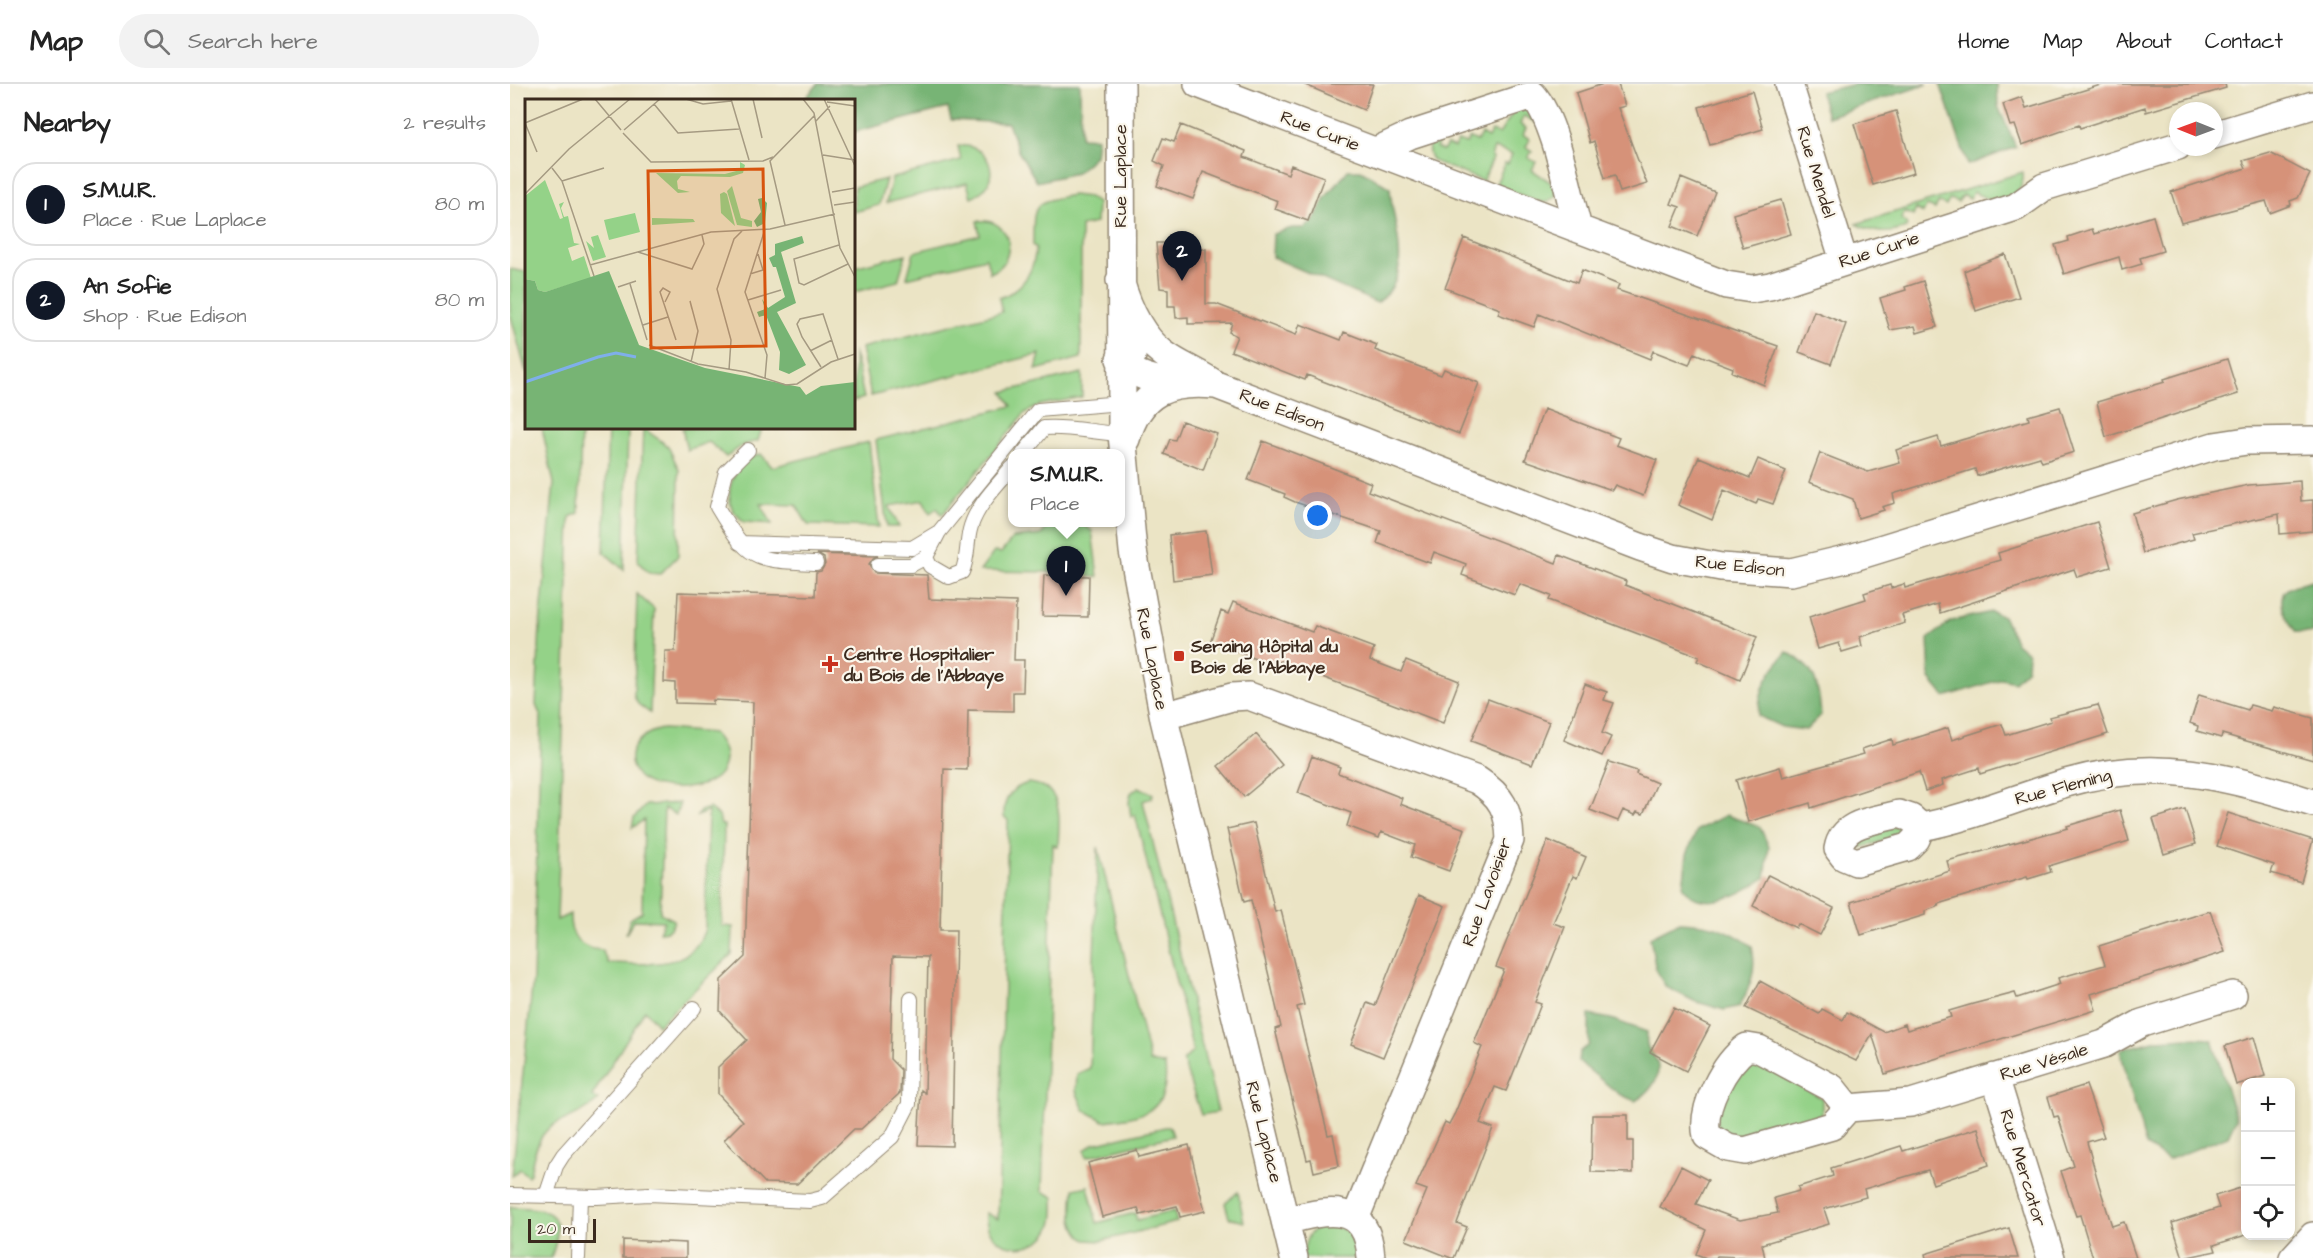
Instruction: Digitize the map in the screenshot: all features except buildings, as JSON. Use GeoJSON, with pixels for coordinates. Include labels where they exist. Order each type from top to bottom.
{"type":"FeatureCollection","features":[{"type":"Feature","properties":{"kind":"street","name":"Rue Laplace"},"geometry":{"type":"LineString","coordinates":[[1121,84],[1120,359],[1123,449]]}},
{"type":"Feature","properties":{"kind":"street","name":"Rue Curie"},"geometry":{"type":"LineString","coordinates":[[1198,84],[1726,285],[1740,288],[1770,286],[2016,207],[2044,188],[2169,149]]}},
{"type":"Feature","properties":{"kind":"street","name":"Rue Mendel"},"geometry":{"type":"LineString","coordinates":[[1789,84],[1844,261]]}},
{"type":"Feature","properties":{"kind":"street","name":"Rue Curie"},"geometry":{"type":"LineString","coordinates":[[1376,151],[1410,135],[1533,95],[1541,104],[1549,122],[1578,228]]}},
{"type":"Feature","properties":{"kind":"street"},"geometry":{"type":"LineString","coordinates":[[2223,132],[2313,105]]}},
{"type":"Feature","properties":{"kind":"street"},"geometry":{"type":"LineString","coordinates":[[1120,280],[1126,300],[1141,330],[1179,373]]}},
{"type":"Feature","properties":{"kind":"street"},"geometry":{"type":"LineString","coordinates":[[1120,359],[1134,372],[1148,377],[1179,373]]}},
{"type":"Feature","properties":{"kind":"street","name":"Rue Edison"},"geometry":{"type":"LineString","coordinates":[[1122,443],[1146,400],[1179,373],[1673,558],[1762,572],[1791,572],[1854,557],[2214,446],[2247,441],[2313,440]]}},
{"type":"Feature","properties":{"kind":"street","name":"Rue Laplace"},"geometry":{"type":"LineString","coordinates":[[1125,468],[1143,620],[1294,1258]]}},
{"type":"Feature","properties":{"kind":"street","name":"Rue Lavoisier"},"geometry":{"type":"LineString","coordinates":[[1164,716],[1232,697],[1249,696],[1477,780],[1493,790],[1504,804],[1510,818],[1510,840],[1355,1219]]}},
{"type":"Feature","properties":{"kind":"street","name":"Rue Fleming"},"geometry":{"type":"LineString","coordinates":[[1921,826],[2068,782],[2132,771],[2211,775],[2253,784],[2313,803]]}},
{"type":"Feature","properties":{"kind":"street","name":"Rue Vésale"},"geometry":{"type":"LineString","coordinates":[[1848,1108],[1911,1103],[2104,1044],[2142,1023],[2233,995]]}},
{"type":"Feature","properties":{"kind":"street"},"geometry":{"type":"LineString","coordinates":[[1747,1047],[1759,1049],[1832,1089],[1848,1108],[1832,1126],[1744,1151],[1728,1148],[1707,1136],[1704,1124],[1706,1109],[1734,1056],[1747,1047]]}},
{"type":"Feature","properties":{"kind":"street","name":"Rue Mercator"},"geometry":{"type":"LineString","coordinates":[[1995,1077],[2051,1258]]}},
{"type":"Feature","properties":{"kind":"street"},"geometry":{"type":"LineString","coordinates":[[1285,1221],[1333,1210],[1355,1219],[1370,1244],[1371,1258]]}},
{"type":"Feature","properties":{"kind":"street"},"geometry":{"type":"LineString","coordinates":[[2293,1258],[2313,1236]]}},
{"type":"Feature","properties":{"kind":"lane"},"geometry":{"type":"LineString","coordinates":[[878,565],[911,565],[926,557],[939,532],[1038,410],[1121,403]]}},
{"type":"Feature","properties":{"kind":"lane"},"geometry":{"type":"LineString","coordinates":[[1026,449],[1044,428],[1068,426],[1122,443]]}},
{"type":"Feature","properties":{"kind":"lane"},"geometry":{"type":"LineString","coordinates":[[748,450],[726,472],[717,507],[740,543],[752,553],[770,561],[816,562]]}},
{"type":"Feature","properties":{"kind":"lane"},"geometry":{"type":"LineString","coordinates":[[926,557],[930,566],[949,577],[962,572],[968,560],[970,526],[980,508],[1008,473]]}},
{"type":"Feature","properties":{"kind":"lane"},"geometry":{"type":"LineString","coordinates":[[740,543],[912,548],[939,532]]}},
{"type":"Feature","properties":{"kind":"lane"},"geometry":{"type":"LineString","coordinates":[[510,1195],[580,1197],[650,1194],[810,1201],[822,1198],[892,1137],[909,1104],[911,999]]}},
{"type":"Feature","properties":{"kind":"lane"},"geometry":{"type":"LineString","coordinates":[[546,1196],[556,1166],[563,1155],[694,1008]]}},
{"type":"Feature","properties":{"kind":"lane"},"geometry":{"type":"LineString","coordinates":[[579,1258],[580,1197]]}},
{"type":"Feature","properties":{"kind":"green space"},"geometry":{"type":"Polygon","coordinates":[[[818,84],[1080,84],[1081,137],[1097,138],[1095,156],[1076,173],[1037,182],[1018,151],[1008,123],[951,120],[948,108],[855,132],[855,99],[805,99],[818,84]]]}},
{"type":"Feature","properties":{"kind":"green space"},"geometry":{"type":"Polygon","coordinates":[[[1856,84],[1928,84],[1827,117],[1820,92],[1856,84]]]}},
{"type":"Feature","properties":{"kind":"green space"},"geometry":{"type":"Polygon","coordinates":[[[1940,84],[1997,84],[1998,106],[2016,147],[1968,165],[1940,84]]]}},
{"type":"Feature","properties":{"kind":"green space"},"geometry":{"type":"Polygon","coordinates":[[[1526,109],[1539,124],[1524,116],[1520,124],[1526,128],[1523,135],[1530,139],[1526,147],[1532,151],[1528,158],[1536,162],[1532,170],[1558,187],[1555,197],[1544,203],[1495,186],[1505,163],[1508,164],[1512,154],[1494,148],[1491,157],[1493,158],[1483,181],[1433,161],[1431,158],[1428,150],[1432,138],[1445,132],[1436,148],[1443,151],[1447,145],[1455,148],[1458,141],[1466,144],[1470,138],[1477,141],[1481,134],[1488,138],[1492,131],[1499,134],[1515,110],[1526,109]]]}},
{"type":"Feature","properties":{"kind":"green space"},"geometry":{"type":"Polygon","coordinates":[[[958,146],[970,147],[979,151],[990,166],[991,175],[988,184],[981,192],[971,197],[967,183],[886,203],[892,178],[961,160],[958,146]]]}},
{"type":"Feature","properties":{"kind":"green space"},"geometry":{"type":"Polygon","coordinates":[[[1348,170],[1361,170],[1390,188],[1399,265],[1396,279],[1389,292],[1377,303],[1272,257],[1273,234],[1292,228],[1304,228],[1313,222],[1325,198],[1348,170]]]}},
{"type":"Feature","properties":{"kind":"green space"},"geometry":{"type":"Polygon","coordinates":[[[2023,172],[2022,185],[2019,189],[2011,196],[1994,202],[1973,192],[1970,199],[1962,195],[1958,202],[1950,199],[1946,206],[1939,202],[1935,209],[1927,206],[1923,213],[1916,209],[1913,216],[1905,212],[1901,219],[1907,224],[1906,228],[1893,232],[1875,231],[1856,224],[2023,172]]]}},
{"type":"Feature","properties":{"kind":"green space"},"geometry":{"type":"Polygon","coordinates":[[[886,179],[879,205],[855,212],[855,187],[886,179]]]}},
{"type":"Feature","properties":{"kind":"green space"},"geometry":{"type":"Polygon","coordinates":[[[1073,195],[1089,197],[1097,203],[1096,223],[1081,226],[1081,358],[1036,370],[1040,354],[871,396],[861,348],[1002,312],[999,298],[1021,285],[1033,264],[1036,247],[1033,246],[1033,223],[1037,208],[1048,200],[1073,195]]]}},
{"type":"Feature","properties":{"kind":"green space"},"geometry":{"type":"Polygon","coordinates":[[[977,221],[995,224],[1008,238],[1006,259],[1000,267],[990,273],[986,258],[907,278],[914,252],[980,235],[977,221]]]}},
{"type":"Feature","properties":{"kind":"green space"},"geometry":{"type":"Polygon","coordinates":[[[906,254],[898,281],[855,292],[855,267],[906,254]]]}},
{"type":"Feature","properties":{"kind":"green space"},"geometry":{"type":"Polygon","coordinates":[[[510,269],[525,272],[525,368],[510,313],[510,269]]]}},
{"type":"Feature","properties":{"kind":"green space"},"geometry":{"type":"Polygon","coordinates":[[[855,356],[864,398],[855,401],[855,356]]]}},
{"type":"Feature","properties":{"kind":"green space"},"geometry":{"type":"Polygon","coordinates":[[[1082,373],[1082,397],[1040,405],[1025,413],[942,515],[937,508],[930,513],[923,500],[889,506],[899,527],[887,527],[876,440],[1012,406],[1003,392],[1082,373]]]}},
{"type":"Feature","properties":{"kind":"green space"},"geometry":{"type":"Polygon","coordinates":[[[542,429],[581,429],[579,513],[570,517],[557,920],[570,914],[571,929],[577,940],[588,947],[602,950],[608,963],[651,964],[678,959],[689,952],[698,943],[705,929],[708,811],[697,816],[700,811],[709,808],[719,816],[721,825],[724,825],[722,926],[733,927],[732,954],[658,1025],[645,1010],[592,1096],[599,1100],[546,1131],[534,1154],[530,1174],[528,1176],[520,1169],[512,1176],[533,979],[541,717],[536,705],[540,626],[554,483],[542,429]]]}},
{"type":"Feature","properties":{"kind":"green space"},"geometry":{"type":"Polygon","coordinates":[[[608,429],[627,429],[624,570],[604,552],[608,429]]]}},
{"type":"Feature","properties":{"kind":"green space"},"geometry":{"type":"Polygon","coordinates":[[[644,429],[668,446],[679,470],[678,556],[660,574],[649,573],[638,562],[644,429]]]}},
{"type":"Feature","properties":{"kind":"green space"},"geometry":{"type":"Polygon","coordinates":[[[682,429],[762,429],[758,441],[743,445],[726,457],[709,442],[687,450],[682,429]]]}},
{"type":"Feature","properties":{"kind":"green space"},"geometry":{"type":"Polygon","coordinates":[[[869,442],[879,527],[808,525],[796,505],[761,504],[772,524],[744,522],[733,511],[730,502],[731,484],[739,468],[752,457],[761,454],[772,467],[869,442]]]}},
{"type":"Feature","properties":{"kind":"green space"},"geometry":{"type":"Polygon","coordinates":[[[1048,527],[1086,527],[1092,531],[1098,577],[1056,575],[1056,572],[980,571],[994,552],[1001,553],[1013,538],[1041,535],[1048,527]]]}},
{"type":"Feature","properties":{"kind":"green space"},"geometry":{"type":"Polygon","coordinates":[[[2313,580],[2313,633],[2296,632],[2285,612],[2283,596],[2285,591],[2291,587],[2313,580]]]}},
{"type":"Feature","properties":{"kind":"green space"},"geometry":{"type":"Polygon","coordinates":[[[637,594],[654,609],[650,713],[638,704],[634,696],[637,594]]]}},
{"type":"Feature","properties":{"kind":"green space"},"geometry":{"type":"Polygon","coordinates":[[[1991,612],[2003,616],[2016,643],[2028,653],[2027,669],[2014,682],[2002,679],[1945,697],[1930,679],[1928,639],[1952,621],[1991,612]]]}},
{"type":"Feature","properties":{"kind":"green space"},"geometry":{"type":"Polygon","coordinates":[[[1787,652],[1805,664],[1814,678],[1819,694],[1821,715],[1806,730],[1782,727],[1758,716],[1760,697],[1766,681],[1787,652]]]}},
{"type":"Feature","properties":{"kind":"green space"},"geometry":{"type":"Polygon","coordinates":[[[664,729],[713,733],[720,741],[725,755],[724,765],[716,778],[695,787],[669,788],[657,786],[639,777],[633,769],[631,760],[635,746],[647,734],[664,729]]]}},
{"type":"Feature","properties":{"kind":"green space"},"geometry":{"type":"Polygon","coordinates":[[[1028,783],[1040,785],[1048,790],[1054,797],[1059,815],[1058,847],[1053,844],[1042,1191],[1054,1197],[1054,1219],[1046,1236],[1036,1243],[1013,1246],[1002,1243],[993,1236],[987,1226],[986,1213],[998,1219],[1008,820],[1004,817],[1004,811],[1013,791],[1028,783]]]}},
{"type":"Feature","properties":{"kind":"green space"},"geometry":{"type":"Polygon","coordinates":[[[1139,787],[1153,794],[1152,798],[1143,801],[1218,1112],[1201,1115],[1183,1061],[1193,1051],[1135,814],[1131,817],[1129,802],[1131,793],[1139,787]]]}},
{"type":"Feature","properties":{"kind":"green space"},"geometry":{"type":"Polygon","coordinates":[[[680,803],[676,815],[664,808],[660,913],[674,920],[671,928],[659,932],[664,921],[634,920],[626,934],[630,919],[642,912],[644,820],[632,828],[634,818],[646,805],[680,803]]]}},
{"type":"Feature","properties":{"kind":"green space"},"geometry":{"type":"Polygon","coordinates":[[[1726,815],[1760,827],[1769,847],[1765,878],[1725,899],[1707,901],[1696,898],[1683,887],[1687,854],[1697,830],[1726,815]]]}},
{"type":"Feature","properties":{"kind":"green space"},"geometry":{"type":"Polygon","coordinates":[[[1896,826],[1903,829],[1904,835],[1853,850],[1853,841],[1896,826]]]}},
{"type":"Feature","properties":{"kind":"green space"},"geometry":{"type":"Polygon","coordinates":[[[1098,847],[1150,1062],[1165,1065],[1163,1093],[1159,1102],[1152,1109],[1132,1117],[1104,1121],[1084,1110],[1076,1091],[1077,1074],[1090,1068],[1098,847]]]}},
{"type":"Feature","properties":{"kind":"green space"},"geometry":{"type":"Polygon","coordinates":[[[1680,922],[1718,928],[1752,946],[1754,962],[1752,977],[1740,1006],[1724,1010],[1694,1001],[1666,987],[1656,971],[1650,937],[1680,922]]]}},
{"type":"Feature","properties":{"kind":"green space"},"geometry":{"type":"Polygon","coordinates":[[[1589,1015],[1611,1019],[1647,1032],[1648,1047],[1657,1062],[1658,1074],[1649,1090],[1635,1101],[1619,1094],[1579,1062],[1580,1052],[1589,1045],[1589,1015]]]}},
{"type":"Feature","properties":{"kind":"green space"},"geometry":{"type":"Polygon","coordinates":[[[2212,1039],[2236,1119],[2228,1136],[2168,1160],[2146,1146],[2120,1050],[2157,1040],[2212,1039]]]}},
{"type":"Feature","properties":{"kind":"green space"},"geometry":{"type":"Polygon","coordinates":[[[1750,1061],[1756,1061],[1822,1098],[1822,1115],[1750,1140],[1719,1132],[1715,1114],[1739,1068],[1750,1061]]]}},
{"type":"Feature","properties":{"kind":"green space"},"geometry":{"type":"Polygon","coordinates":[[[1170,1127],[1173,1136],[1086,1157],[1085,1150],[1093,1144],[1170,1127]]]}},
{"type":"Feature","properties":{"kind":"green space"},"geometry":{"type":"Polygon","coordinates":[[[1088,1186],[1097,1223],[1135,1213],[1137,1220],[1174,1211],[1177,1222],[1101,1241],[1086,1240],[1076,1230],[1073,1210],[1074,1189],[1088,1186]]]}},
{"type":"Feature","properties":{"kind":"green space"},"geometry":{"type":"Polygon","coordinates":[[[1238,1192],[1244,1222],[1229,1218],[1225,1203],[1238,1192]]]}},
{"type":"Feature","properties":{"kind":"green space"},"geometry":{"type":"Polygon","coordinates":[[[510,1207],[536,1209],[552,1216],[556,1222],[557,1231],[551,1258],[510,1258],[510,1207]]]}},
{"type":"Feature","properties":{"kind":"green space"},"geometry":{"type":"Polygon","coordinates":[[[1328,1224],[1341,1228],[1351,1235],[1359,1258],[1303,1258],[1309,1235],[1316,1228],[1328,1224]]]}},
{"type":"Feature","properties":{"kind":"place","name":"An Sofie"},"geometry":{"type":"Point","coordinates":[1182,281]}},
{"type":"Feature","properties":{"kind":"place","name":"S.M.U.R."},"geometry":{"type":"Point","coordinates":[1066,596]}},
{"type":"Feature","properties":{"kind":"place","name":"Seraing Hôpital du Bois de l'Abbaye"},"geometry":{"type":"Point","coordinates":[1179,656]}},
{"type":"Feature","properties":{"kind":"place","name":"Centre Hospitalier du Bois de l'Abbaye"},"geometry":{"type":"Point","coordinates":[830,664]}}]}
